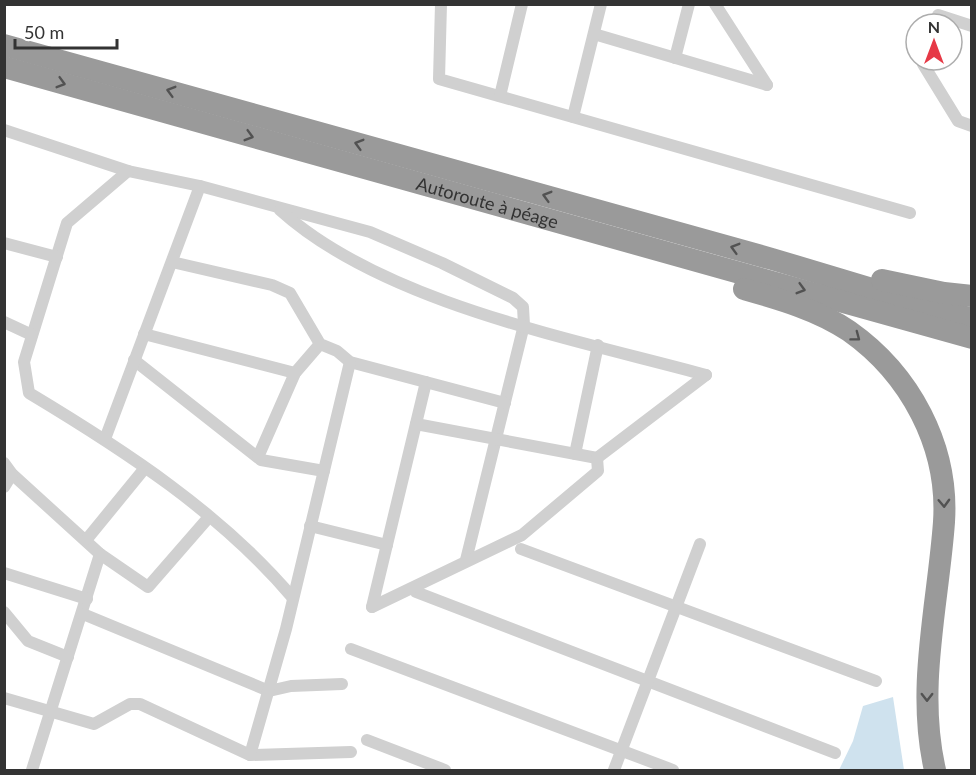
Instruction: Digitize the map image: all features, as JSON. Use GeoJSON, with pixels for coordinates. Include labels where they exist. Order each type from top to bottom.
{"type":"FeatureCollection","features":[{"type":"Feature","properties":{"kind":"highway"},"geometry":{"type":"LineString","coordinates":[[4,45],[772,259],[972,320]]}},
{"type":"Feature","properties":{"kind":"highway","name":"Autoroute à péage"},"geometry":{"type":"LineString","coordinates":[[4,68],[972,338]]}},
{"type":"Feature","properties":{"kind":"highway"},"geometry":{"type":"LineString","coordinates":[[628,243],[656,259],[780,300],[847,330],[872,349],[897,374],[917,405],[935,444],[943,482],[944,520],[926,701],[935,771]]}},
{"type":"Feature","properties":{"kind":"highway"},"geometry":{"type":"LineString","coordinates":[[772,259],[835,268],[944,293],[972,296]]}},
{"type":"Feature","properties":{"kind":"street"},"geometry":{"type":"LineString","coordinates":[[441,4],[440,79],[910,213]]}},
{"type":"Feature","properties":{"kind":"street"},"geometry":{"type":"LineString","coordinates":[[500,96],[522,4]]}},
{"type":"Feature","properties":{"kind":"street"},"geometry":{"type":"LineString","coordinates":[[573,117],[602,4]]}},
{"type":"Feature","properties":{"kind":"street"},"geometry":{"type":"LineString","coordinates":[[675,58],[689,4]]}},
{"type":"Feature","properties":{"kind":"street"},"geometry":{"type":"LineString","coordinates":[[594,34],[767,84],[715,4]]}},
{"type":"Feature","properties":{"kind":"street"},"geometry":{"type":"LineString","coordinates":[[928,72],[958,121],[972,126]]}},
{"type":"Feature","properties":{"kind":"street"},"geometry":{"type":"LineString","coordinates":[[4,130],[128,171],[200,186],[370,232],[442,263],[513,298],[523,307],[524,325],[466,560]]}},
{"type":"Feature","properties":{"kind":"street"},"geometry":{"type":"LineString","coordinates":[[128,171],[67,223],[24,362],[29,393],[105,439],[209,516],[267,567],[293,598]]}},
{"type":"Feature","properties":{"kind":"street"},"geometry":{"type":"LineString","coordinates":[[105,439],[200,186]]}},
{"type":"Feature","properties":{"kind":"street"},"geometry":{"type":"LineString","coordinates":[[277,207],[303,230],[402,286],[524,325],[706,375],[597,458],[416,424]]}},
{"type":"Feature","properties":{"kind":"street"},"geometry":{"type":"LineString","coordinates":[[4,243],[57,257]]}},
{"type":"Feature","properties":{"kind":"street"},"geometry":{"type":"LineString","coordinates":[[172,262],[272,285],[290,293],[320,344],[337,351],[350,362],[505,403]]}},
{"type":"Feature","properties":{"kind":"street"},"geometry":{"type":"LineString","coordinates":[[4,322],[32,335]]}},
{"type":"Feature","properties":{"kind":"street"},"geometry":{"type":"LineString","coordinates":[[144,334],[295,373]]}},
{"type":"Feature","properties":{"kind":"street"},"geometry":{"type":"LineString","coordinates":[[258,457],[295,373],[320,344]]}},
{"type":"Feature","properties":{"kind":"street"},"geometry":{"type":"LineString","coordinates":[[575,454],[598,345]]}},
{"type":"Feature","properties":{"kind":"street"},"geometry":{"type":"LineString","coordinates":[[134,360],[258,457],[324,471]]}},
{"type":"Feature","properties":{"kind":"street"},"geometry":{"type":"LineString","coordinates":[[250,755],[293,598],[350,362]]}},
{"type":"Feature","properties":{"kind":"street"},"geometry":{"type":"LineString","coordinates":[[426,382],[372,607],[522,535],[598,471],[597,458]]}},
{"type":"Feature","properties":{"kind":"street"},"geometry":{"type":"LineString","coordinates":[[4,463],[12,474],[87,539],[100,554],[148,587],[209,516]]}},
{"type":"Feature","properties":{"kind":"street"},"geometry":{"type":"LineString","coordinates":[[87,539],[145,468]]}},
{"type":"Feature","properties":{"kind":"street"},"geometry":{"type":"LineString","coordinates":[[4,487],[12,474]]}},
{"type":"Feature","properties":{"kind":"street"},"geometry":{"type":"LineString","coordinates":[[310,526],[387,545]]}},
{"type":"Feature","properties":{"kind":"street"},"geometry":{"type":"LineString","coordinates":[[614,771],[700,544]]}},
{"type":"Feature","properties":{"kind":"street"},"geometry":{"type":"LineString","coordinates":[[521,549],[876,681]]}},
{"type":"Feature","properties":{"kind":"street"},"geometry":{"type":"LineString","coordinates":[[32,771],[100,554]]}},
{"type":"Feature","properties":{"kind":"street"},"geometry":{"type":"LineString","coordinates":[[4,573],[87,599]]}},
{"type":"Feature","properties":{"kind":"street"},"geometry":{"type":"LineString","coordinates":[[416,592],[835,753]]}},
{"type":"Feature","properties":{"kind":"street"},"geometry":{"type":"LineString","coordinates":[[4,612],[28,641],[68,657]]}},
{"type":"Feature","properties":{"kind":"street"},"geometry":{"type":"LineString","coordinates":[[83,614],[269,691],[291,686],[342,684]]}},
{"type":"Feature","properties":{"kind":"street"},"geometry":{"type":"LineString","coordinates":[[351,649],[673,771]]}},
{"type":"Feature","properties":{"kind":"street"},"geometry":{"type":"LineString","coordinates":[[4,698],[94,724],[130,704],[140,704],[250,755],[351,752]]}},
{"type":"Feature","properties":{"kind":"street"},"geometry":{"type":"LineString","coordinates":[[367,740],[445,771]]}},
{"type":"Feature","properties":{"kind":"water"},"geometry":{"type":"Polygon","coordinates":[[[893,697],[904,770],[839,770],[853,741],[863,706],[893,697]]]}}]}
